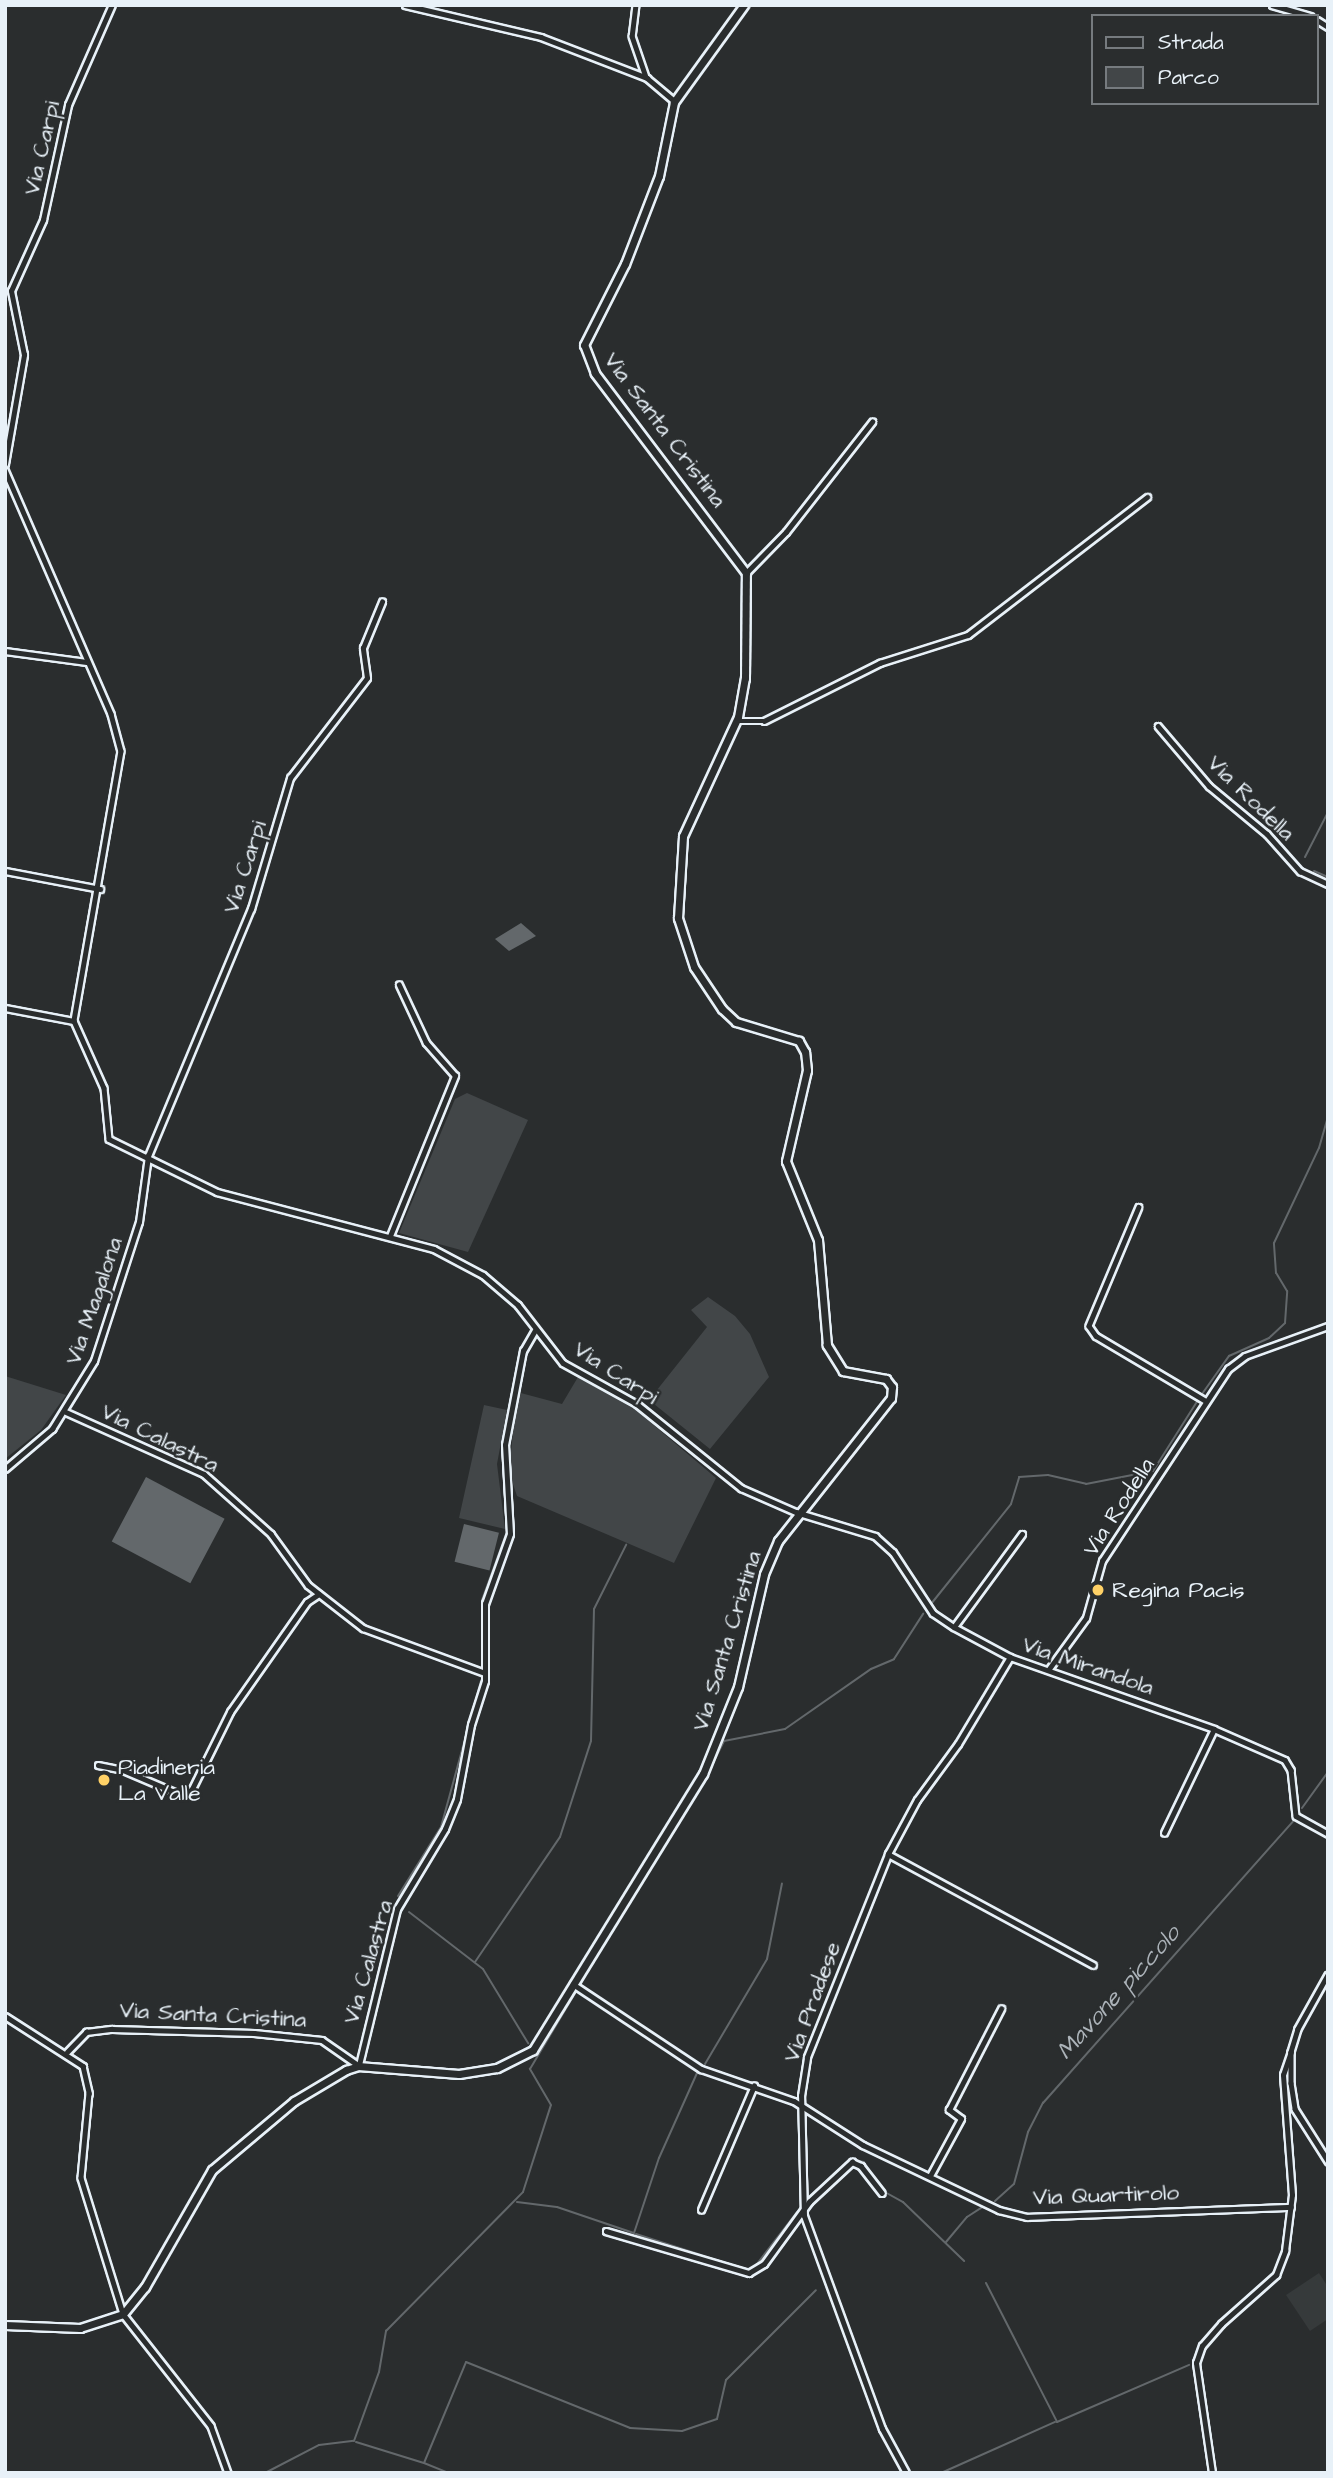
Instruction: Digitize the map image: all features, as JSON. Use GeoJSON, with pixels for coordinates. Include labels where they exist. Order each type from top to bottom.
{"type":"FeatureCollection","features":[{"type":"Feature","properties":{"kind":"street","name":"Via Carpi"},"geometry":{"type":"LineString","coordinates":[[5,464],[24,355],[11,290],[43,220],[68,105],[112,5]]}},
{"type":"Feature","properties":{"kind":"street"},"geometry":{"type":"LineString","coordinates":[[405,5],[541,37],[647,78],[674,102]]}},
{"type":"Feature","properties":{"kind":"street"},"geometry":{"type":"LineString","coordinates":[[636,5],[632,36],[647,78]]}},
{"type":"Feature","properties":{"kind":"street","name":"Via Santa Cristina"},"geometry":{"type":"LineString","coordinates":[[67,2052],[86,2032],[112,2029],[254,2033],[322,2040],[358,2066],[459,2074],[497,2068],[533,2050],[704,1774],[738,1687],[764,1574],[796,1512],[884,1409],[892,1387],[886,1379],[843,1371],[827,1345],[818,1240],[786,1161],[807,1070],[805,1052],[799,1041],[748,1026],[722,1009],[683,943],[678,892],[683,836],[736,721],[746,678],[746,573],[595,373],[584,345],[625,264],[659,176],[674,102],[744,5]]}},
{"type":"Feature","properties":{"kind":"street"},"geometry":{"type":"LineString","coordinates":[[1272,5],[1303,14]]}},
{"type":"Feature","properties":{"kind":"street"},"geometry":{"type":"LineString","coordinates":[[746,573],[786,532],[872,422]]}},
{"type":"Feature","properties":{"kind":"street","name":"Via Carpi"},"geometry":{"type":"LineString","coordinates":[[5,470],[111,713],[121,751],[100,889],[77,986],[74,1021],[104,1088],[109,1139],[232,1197],[434,1249],[482,1275],[517,1305],[563,1363],[637,1404],[741,1488],[796,1512]]}},
{"type":"Feature","properties":{"kind":"street"},"geometry":{"type":"LineString","coordinates":[[736,721],[764,721],[880,663],[958,640],[1009,606],[1147,497]]}},
{"type":"Feature","properties":{"kind":"street","name":"Via Carpi"},"geometry":{"type":"LineString","coordinates":[[148,1156],[251,909],[290,778],[367,678],[362,654],[382,602]]}},
{"type":"Feature","properties":{"kind":"street"},"geometry":{"type":"LineString","coordinates":[[5,651],[87,663]]}},
{"type":"Feature","properties":{"kind":"street","name":"Via Rodella"},"geometry":{"type":"LineString","coordinates":[[1158,726],[1209,786],[1267,834],[1300,871],[1328,884]]}},
{"type":"Feature","properties":{"kind":"street"},"geometry":{"type":"LineString","coordinates":[[5,871],[100,889]]}},
{"type":"Feature","properties":{"kind":"street"},"geometry":{"type":"LineString","coordinates":[[390,1236],[454,1076],[426,1043],[399,985]]}},
{"type":"Feature","properties":{"kind":"street"},"geometry":{"type":"LineString","coordinates":[[5,1008],[74,1021]]}},
{"type":"Feature","properties":{"kind":"street","name":"Via Magalona"},"geometry":{"type":"LineString","coordinates":[[5,1469],[66,1412],[94,1361],[139,1222],[148,1156]]}},
{"type":"Feature","properties":{"kind":"street"},"geometry":{"type":"LineString","coordinates":[[1139,1207],[1088,1325],[1096,1336],[1206,1401]]}},
{"type":"Feature","properties":{"kind":"street","name":"Via Rodella"},"geometry":{"type":"LineString","coordinates":[[1049,1669],[1086,1618],[1102,1561],[1206,1401],[1236,1361],[1328,1326]]}},
{"type":"Feature","properties":{"kind":"street","name":"Via Calastra"},"geometry":{"type":"LineString","coordinates":[[358,2066],[397,1909],[445,1829],[457,1799],[485,1673],[485,1604],[509,1534],[505,1445],[523,1351],[535,1330]]}},
{"type":"Feature","properties":{"kind":"street","name":"Via Calastra"},"geometry":{"type":"LineString","coordinates":[[66,1412],[204,1474],[271,1534],[319,1594],[363,1628],[485,1673]]}},
{"type":"Feature","properties":{"kind":"street","name":"Via Mirandola"},"geometry":{"type":"LineString","coordinates":[[796,1512],[875,1536],[893,1552],[933,1613],[1010,1657],[1214,1729],[1285,1760],[1291,1770],[1296,1816],[1328,1834]]}},
{"type":"Feature","properties":{"kind":"street"},"geometry":{"type":"LineString","coordinates":[[954,1627],[1022,1534]]}},
{"type":"Feature","properties":{"kind":"street"},"geometry":{"type":"LineString","coordinates":[[98,1765],[123,1770],[184,1796],[192,1789],[230,1712],[307,1602],[319,1594]]}},
{"type":"Feature","properties":{"kind":"street","name":"Via Pradese"},"geometry":{"type":"LineString","coordinates":[[906,2473],[882,2428],[803,2210],[800,2106],[807,2057],[888,1854],[917,1800],[958,1744],[1010,1657]]}},
{"type":"Feature","properties":{"kind":"street"},"geometry":{"type":"LineString","coordinates":[[1164,1833],[1214,1729]]}},
{"type":"Feature","properties":{"kind":"street"},"geometry":{"type":"LineString","coordinates":[[888,1854],[1093,1965]]}},
{"type":"Feature","properties":{"kind":"street"},"geometry":{"type":"LineString","coordinates":[[1212,2473],[1198,2396],[1198,2352],[1241,2303],[1276,2275],[1292,2207],[1283,2076],[1298,2029],[1328,1975]]}},
{"type":"Feature","properties":{"kind":"street","name":"Via Quartirolo"},"geometry":{"type":"LineString","coordinates":[[573,1984],[701,2069],[754,2086],[800,2106],[863,2145],[999,2210],[1027,2217],[1292,2207]]}},
{"type":"Feature","properties":{"kind":"street"},"geometry":{"type":"LineString","coordinates":[[930,2176],[961,2119],[949,2109],[1001,2009]]}},
{"type":"Feature","properties":{"kind":"street"},"geometry":{"type":"LineString","coordinates":[[5,2016],[67,2052],[88,2078],[81,2178],[123,2314],[211,2426],[228,2473]]}},
{"type":"Feature","properties":{"kind":"street"},"geometry":{"type":"LineString","coordinates":[[1291,2053],[1295,2109],[1328,2161]]}},
{"type":"Feature","properties":{"kind":"street"},"geometry":{"type":"LineString","coordinates":[[5,2325],[80,2328],[123,2314],[145,2287],[212,2170],[294,2101],[358,2066]]}},
{"type":"Feature","properties":{"kind":"street"},"geometry":{"type":"LineString","coordinates":[[701,2210],[754,2086]]}},
{"type":"Feature","properties":{"kind":"street"},"geometry":{"type":"LineString","coordinates":[[606,2231],[749,2273],[764,2264],[803,2210],[852,2162],[861,2166],[883,2193]]}},
{"type":"Feature","properties":{"kind":"shaded area"},"geometry":{"type":"Polygon","coordinates":[[[521,923],[536,936],[509,951],[495,939],[521,923]]]}},
{"type":"Feature","properties":{"kind":"shaded area"},"geometry":{"type":"Polygon","coordinates":[[[146,1477],[225,1519],[190,1583],[112,1541],[146,1477]]]}},
{"type":"Feature","properties":{"kind":"shaded area"},"geometry":{"type":"Polygon","coordinates":[[[464,1524],[499,1533],[489,1571],[455,1562],[464,1524]]]}},
{"type":"Feature","properties":{"kind":"shaded area"},"geometry":{"type":"Polygon","coordinates":[[[1319,2273],[1328,2287],[1328,2319],[1310,2331],[1286,2295],[1319,2273]]]}},
{"type":"Feature","properties":{"kind":"green space"},"geometry":{"type":"Polygon","coordinates":[[[467,1093],[528,1120],[468,1252],[399,1233],[455,1099],[467,1093]]]}},
{"type":"Feature","properties":{"kind":"green space"},"geometry":{"type":"Polygon","coordinates":[[[708,1297],[735,1316],[750,1334],[769,1377],[710,1449],[649,1400],[707,1327],[691,1310],[708,1297]]]}},
{"type":"Feature","properties":{"kind":"green space"},"geometry":{"type":"Polygon","coordinates":[[[5,1376],[66,1395],[41,1430],[5,1459],[5,1376]]]}},
{"type":"Feature","properties":{"kind":"green space"},"geometry":{"type":"Polygon","coordinates":[[[578,1377],[636,1410],[716,1478],[674,1563],[517,1496],[509,1472],[517,1392],[562,1404],[578,1377]]]}},
{"type":"Feature","properties":{"kind":"green space"},"geometry":{"type":"Polygon","coordinates":[[[484,1405],[507,1410],[497,1464],[505,1529],[459,1518],[484,1405]]]}},
{"type":"Feature","properties":{"kind":"waterway","name":"Mavone piccolo"},"geometry":{"type":"LineString","coordinates":[[1305,857],[1328,812]]}},
{"type":"Feature","properties":{"kind":"waterway","name":"Mavone piccolo"},"geometry":{"type":"LineString","coordinates":[[1314,871],[1328,877]]}},
{"type":"Feature","properties":{"kind":"waterway","name":"Mavone piccolo"},"geometry":{"type":"LineString","coordinates":[[1202,1394],[1229,1356],[1269,1338],[1285,1323],[1287,1291],[1276,1273],[1274,1243],[1319,1148],[1328,1116]]}},
{"type":"Feature","properties":{"kind":"waterway","name":"Mavone piccolo"},"geometry":{"type":"LineString","coordinates":[[931,1604],[1011,1504],[1019,1477],[1048,1475],[1086,1484],[1153,1471],[1198,1400]]}},
{"type":"Feature","properties":{"kind":"waterway"},"geometry":{"type":"LineString","coordinates":[[482,1669],[482,1600],[506,1534]]}},
{"type":"Feature","properties":{"kind":"waterway"},"geometry":{"type":"LineString","coordinates":[[475,1962],[560,1837],[591,1741],[594,1609],[626,1545]]}},
{"type":"Feature","properties":{"kind":"waterway","name":"Mavone piccolo"},"geometry":{"type":"LineString","coordinates":[[704,1781],[724,1741],[785,1729],[871,1669],[894,1659],[923,1614]]}},
{"type":"Feature","properties":{"kind":"waterway"},"geometry":{"type":"LineString","coordinates":[[398,1896],[441,1827],[481,1681]]}},
{"type":"Feature","properties":{"kind":"waterway","name":"Mavone piccolo"},"geometry":{"type":"LineString","coordinates":[[1302,1808],[1328,1772]]}},
{"type":"Feature","properties":{"kind":"waterway","name":"Mavone piccolo"},"geometry":{"type":"LineString","coordinates":[[655,1859],[701,1787]]}},
{"type":"Feature","properties":{"kind":"waterway","name":"Mavone piccolo"},"geometry":{"type":"LineString","coordinates":[[995,2201],[1014,2184],[1028,2132],[1043,2103],[1294,1820]]}},
{"type":"Feature","properties":{"kind":"waterway","name":"Mavone piccolo"},"geometry":{"type":"LineString","coordinates":[[705,2064],[767,1959],[782,1883]]}},
{"type":"Feature","properties":{"kind":"waterway"},"geometry":{"type":"LineString","coordinates":[[409,1912],[483,1969],[528,2043]]}},
{"type":"Feature","properties":{"kind":"waterway","name":"Mavone piccolo"},"geometry":{"type":"LineString","coordinates":[[581,1983],[602,1944]]}},
{"type":"Feature","properties":{"kind":"waterway","name":"Mavone piccolo"},"geometry":{"type":"LineString","coordinates":[[265,2473],[319,2445],[354,2441],[379,2372],[386,2331],[523,2192],[551,2105],[530,2069],[577,1990]]}},
{"type":"Feature","properties":{"kind":"waterway","name":"Mavone piccolo"},"geometry":{"type":"LineString","coordinates":[[517,2202],[557,2207],[634,2233],[659,2158],[698,2071]]}},
{"type":"Feature","properties":{"kind":"waterway","name":"Mavone piccolo"},"geometry":{"type":"LineString","coordinates":[[806,2200],[851,2159],[864,2162],[878,2184]]}},
{"type":"Feature","properties":{"kind":"waterway","name":"Mavone piccolo"},"geometry":{"type":"LineString","coordinates":[[883,2191],[903,2202],[964,2261]]}},
{"type":"Feature","properties":{"kind":"waterway","name":"Mavone piccolo"},"geometry":{"type":"LineString","coordinates":[[946,2242],[967,2217],[984,2206]]}},
{"type":"Feature","properties":{"kind":"waterway","name":"Mavone piccolo"},"geometry":{"type":"LineString","coordinates":[[746,2270],[753,2269],[797,2212]]}},
{"type":"Feature","properties":{"kind":"waterway","name":"Mavone piccolo"},"geometry":{"type":"LineString","coordinates":[[636,2234],[741,2268]]}},
{"type":"Feature","properties":{"kind":"waterway","name":"Mavone piccolo"},"geometry":{"type":"LineString","coordinates":[[986,2283],[1057,2422],[1189,2365]]}},
{"type":"Feature","properties":{"kind":"waterway","name":"Mavone piccolo"},"geometry":{"type":"LineString","coordinates":[[356,2442],[424,2463],[466,2362],[630,2428],[682,2431],[717,2419],[726,2380],[816,2290]]}},
{"type":"Feature","properties":{"kind":"waterway","name":"Mavone piccolo"},"geometry":{"type":"LineString","coordinates":[[941,2473],[1055,2422]]}},
{"type":"Feature","properties":{"kind":"waterway","name":"Mavone piccolo"},"geometry":{"type":"LineString","coordinates":[[424,2463],[449,2473]]}},
{"type":"Feature","properties":{"kind":"place","name":"Regina Pacis"},"geometry":{"type":"Point","coordinates":[1098,1590]}},
{"type":"Feature","properties":{"kind":"place","name":"Piadineria La Valle"},"geometry":{"type":"Point","coordinates":[104,1780]}}]}
